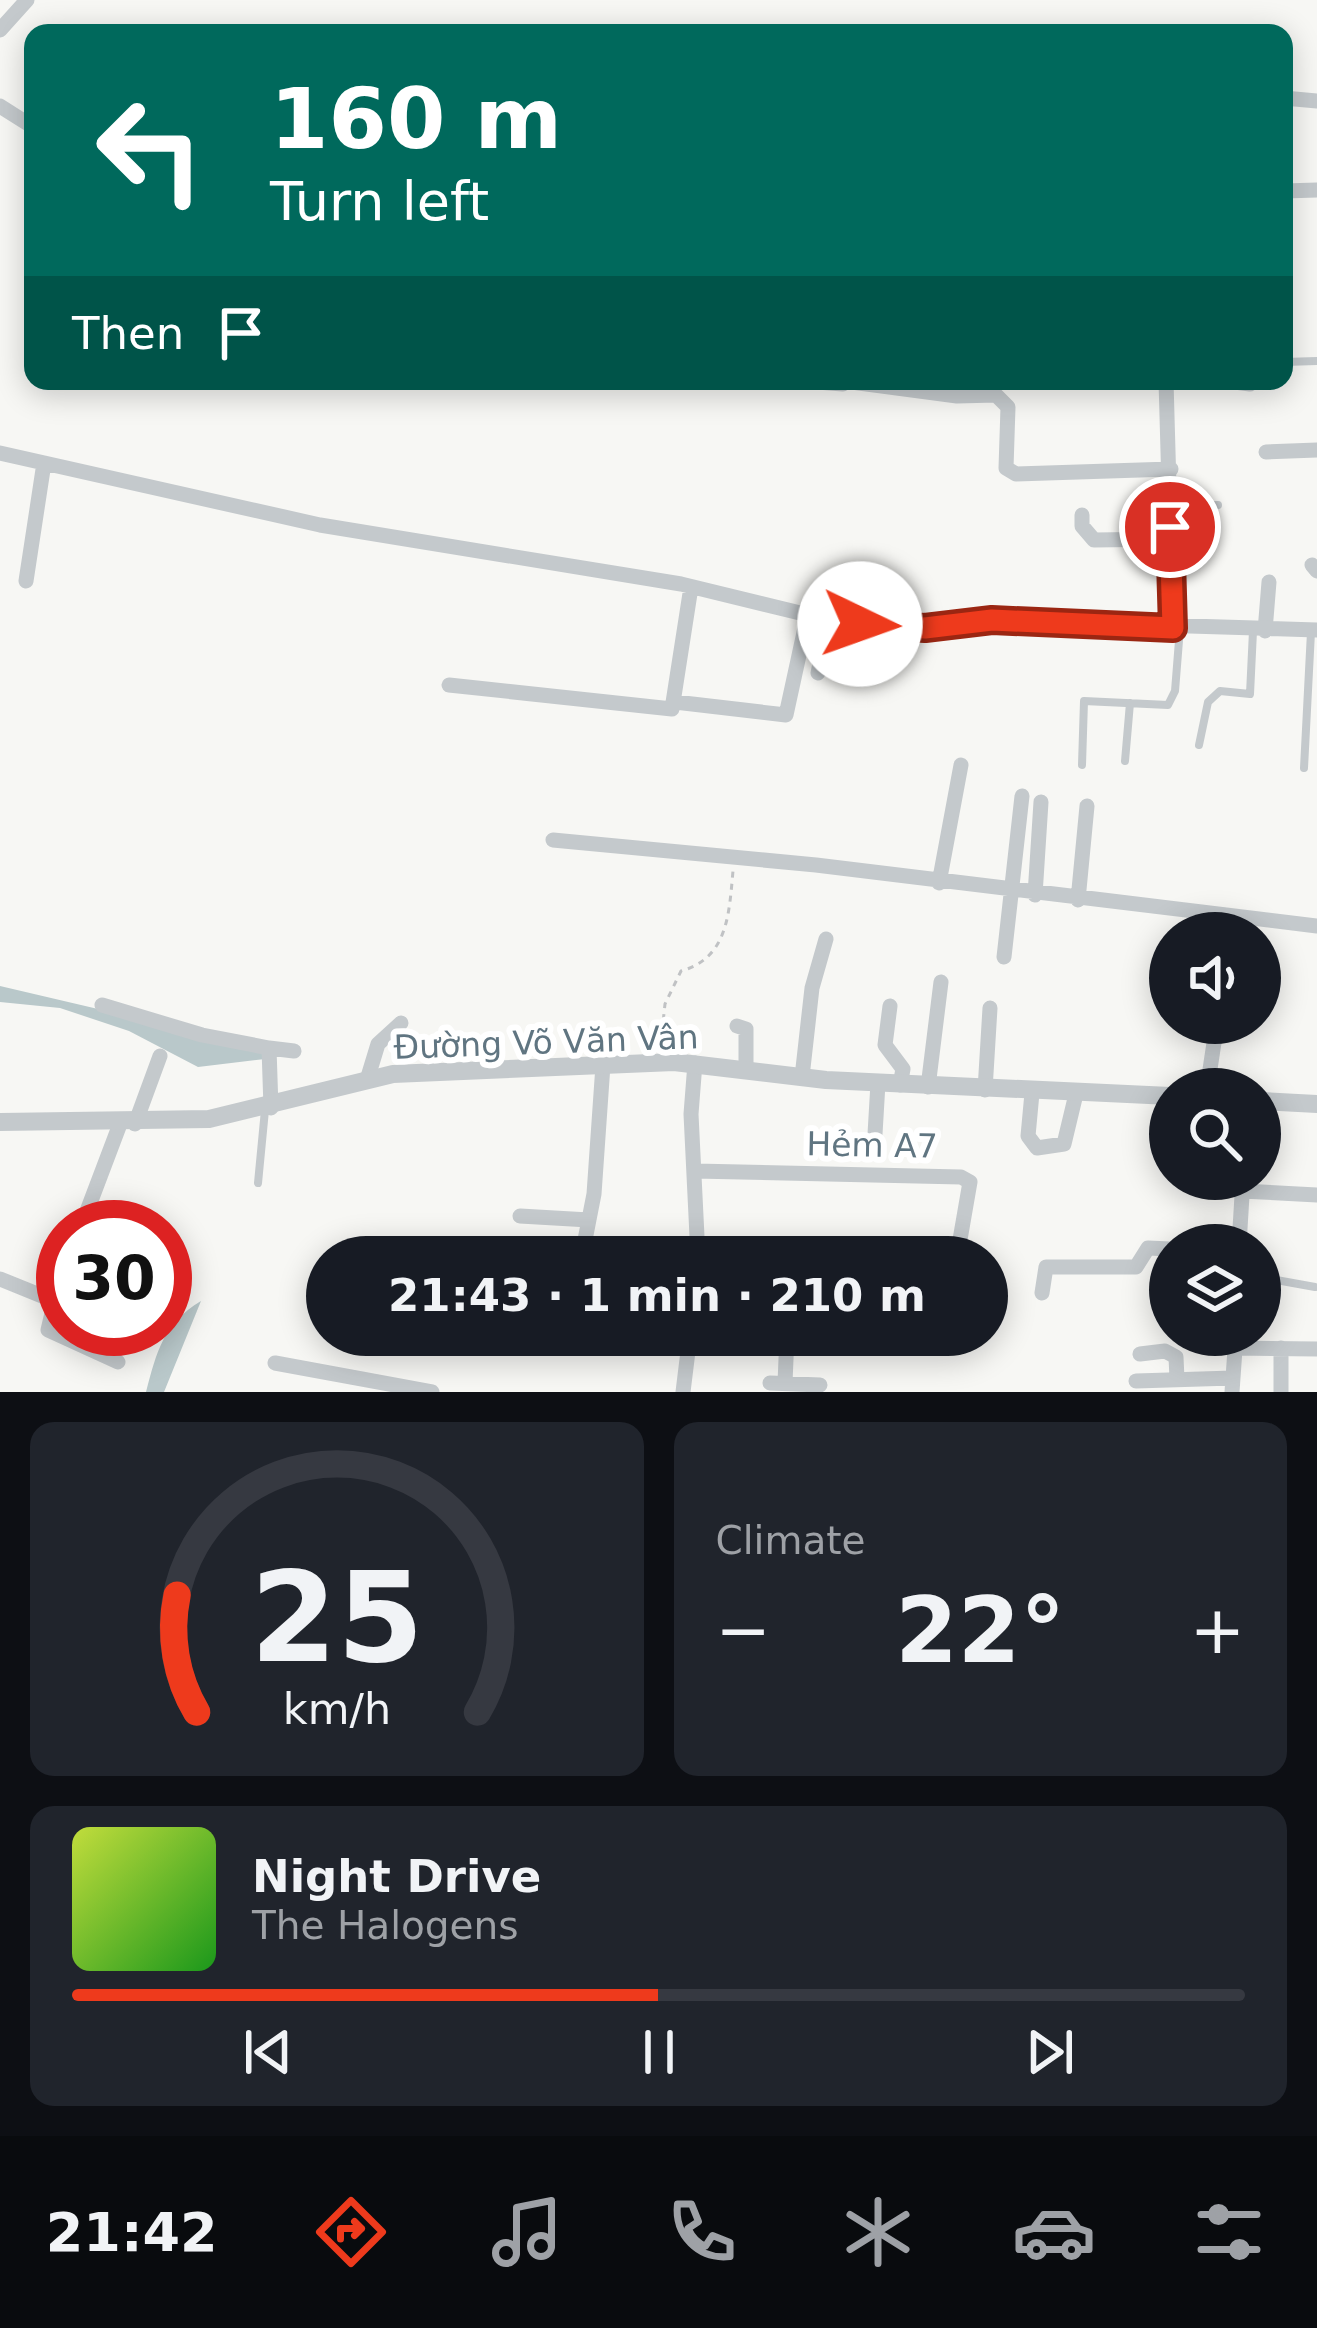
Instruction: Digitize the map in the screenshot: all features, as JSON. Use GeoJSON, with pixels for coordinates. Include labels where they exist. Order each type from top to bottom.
{"type":"FeatureCollection","features":[{"type":"Feature","properties":{"kind":"street"},"geometry":{"type":"LineString","coordinates":[[0,30],[27,0]]}},
{"type":"Feature","properties":{"kind":"street"},"geometry":{"type":"LineString","coordinates":[[932,390],[996,395],[1008,406],[1006,468],[1016,474],[1171,469]]}},
{"type":"Feature","properties":{"kind":"street"},"geometry":{"type":"LineString","coordinates":[[1167,390],[1176,628]]}},
{"type":"Feature","properties":{"kind":"street"},"geometry":{"type":"LineString","coordinates":[[1266,452],[1317,450]]}},
{"type":"Feature","properties":{"kind":"street"},"geometry":{"type":"LineString","coordinates":[[0,453],[320,525],[691,586],[829,620],[895,628],[992,620],[1314,630]]}},
{"type":"Feature","properties":{"kind":"street"},"geometry":{"type":"LineString","coordinates":[[26,581],[44,463]]}},
{"type":"Feature","properties":{"kind":"street"},"geometry":{"type":"LineString","coordinates":[[1082,514],[1082,526],[1094,540],[1170,539]]}},
{"type":"Feature","properties":{"kind":"street"},"geometry":{"type":"LineString","coordinates":[[1259,631],[1269,582]]}},
{"type":"Feature","properties":{"kind":"street"},"geometry":{"type":"LineString","coordinates":[[448,685],[668,710],[675,702],[691,586]]}},
{"type":"Feature","properties":{"kind":"street"},"geometry":{"type":"LineString","coordinates":[[675,702],[786,715],[808,614]]}},
{"type":"Feature","properties":{"kind":"street"},"geometry":{"type":"LineString","coordinates":[[818,674],[829,620]]}},
{"type":"Feature","properties":{"kind":"street"},"geometry":{"type":"LineString","coordinates":[[939,883],[961,765]]}},
{"type":"Feature","properties":{"kind":"street"},"geometry":{"type":"LineString","coordinates":[[1004,957],[1022,796]]}},
{"type":"Feature","properties":{"kind":"street"},"geometry":{"type":"LineString","coordinates":[[1035,895],[1041,802]]}},
{"type":"Feature","properties":{"kind":"street"},"geometry":{"type":"LineString","coordinates":[[1078,900],[1087,806]]}},
{"type":"Feature","properties":{"kind":"street"},"geometry":{"type":"LineString","coordinates":[[553,840],[1317,926]]}},
{"type":"Feature","properties":{"kind":"street"},"geometry":{"type":"LineString","coordinates":[[802,1077],[812,988],[826,939]]}},
{"type":"Feature","properties":{"kind":"street"},"geometry":{"type":"LineString","coordinates":[[928,1087],[941,982]]}},
{"type":"Feature","properties":{"kind":"street"},"geometry":{"type":"LineString","coordinates":[[102,1005],[202,1035],[294,1051]]}},
{"type":"Feature","properties":{"kind":"street"},"geometry":{"type":"LineString","coordinates":[[890,1006],[885,1045],[903,1069],[901,1085]]}},
{"type":"Feature","properties":{"kind":"street"},"geometry":{"type":"LineString","coordinates":[[985,1090],[990,1008]]}},
{"type":"Feature","properties":{"kind":"street"},"geometry":{"type":"LineString","coordinates":[[367,1080],[379,1044],[401,1023]]}},
{"type":"Feature","properties":{"kind":"street"},"geometry":{"type":"LineString","coordinates":[[736,1026],[746,1029],[746,1069]]}},
{"type":"Feature","properties":{"kind":"street"},"geometry":{"type":"LineString","coordinates":[[268,1109],[269,1048]]}},
{"type":"Feature","properties":{"kind":"street"},"geometry":{"type":"LineString","coordinates":[[93,1200],[160,1056]]}},
{"type":"Feature","properties":{"kind":"street"},"geometry":{"type":"LineString","coordinates":[[695,1064],[691,1114],[697,1236]]}},
{"type":"Feature","properties":{"kind":"street","name":"Đường Võ Văn Vân"},"geometry":{"type":"LineString","coordinates":[[0,1122],[128,1124],[268,1109],[367,1080],[488,1067],[695,1064],[928,1087],[1149,1096]]}},
{"type":"Feature","properties":{"kind":"street"},"geometry":{"type":"LineString","coordinates":[[586,1236],[603,1065]]}},
{"type":"Feature","properties":{"kind":"street"},"geometry":{"type":"LineString","coordinates":[[874,1151],[878,1083]]}},
{"type":"Feature","properties":{"kind":"street"},"geometry":{"type":"LineString","coordinates":[[1032,1093],[1028,1136],[1037,1148],[1064,1144],[1076,1094]]}},
{"type":"Feature","properties":{"kind":"street"},"geometry":{"type":"LineString","coordinates":[[1281,1102],[1317,1104]]}},
{"type":"Feature","properties":{"kind":"street","name":"Hẻm A7"},"geometry":{"type":"LineString","coordinates":[[695,1171],[961,1177],[970,1182],[960,1236]]}},
{"type":"Feature","properties":{"kind":"street"},"geometry":{"type":"LineString","coordinates":[[1281,1190],[1317,1195]]}},
{"type":"Feature","properties":{"kind":"street"},"geometry":{"type":"LineString","coordinates":[[520,1216],[589,1220]]}},
{"type":"Feature","properties":{"kind":"street"},"geometry":{"type":"LineString","coordinates":[[1042,1293],[1048,1266],[1136,1267],[1149,1248]]}},
{"type":"Feature","properties":{"kind":"street"},"geometry":{"type":"LineString","coordinates":[[0,1279],[36,1294]]}},
{"type":"Feature","properties":{"kind":"street"},"geometry":{"type":"LineString","coordinates":[[1281,1348],[1317,1349]]}},
{"type":"Feature","properties":{"kind":"street"},"geometry":{"type":"LineString","coordinates":[[1140,1354],[1166,1352],[1176,1357],[1177,1379]]}},
{"type":"Feature","properties":{"kind":"street"},"geometry":{"type":"LineString","coordinates":[[103,1356],[118,1362]]}},
{"type":"Feature","properties":{"kind":"street"},"geometry":{"type":"LineString","coordinates":[[683,1392],[688,1356]]}},
{"type":"Feature","properties":{"kind":"street"},"geometry":{"type":"LineString","coordinates":[[783,1356],[777,1383],[820,1385]]}},
{"type":"Feature","properties":{"kind":"street"},"geometry":{"type":"LineString","coordinates":[[1281,1356],[1281,1392]]}},
{"type":"Feature","properties":{"kind":"street"},"geometry":{"type":"LineString","coordinates":[[275,1363],[432,1392]]}},
{"type":"Feature","properties":{"kind":"street"},"geometry":{"type":"LineString","coordinates":[[1136,1381],[1177,1379],[1232,1385]]}},
{"type":"Feature","properties":{"kind":"lane"},"geometry":{"type":"LineString","coordinates":[[1171,507],[1218,506]]}},
{"type":"Feature","properties":{"kind":"lane"},"geometry":{"type":"LineString","coordinates":[[1082,765],[1084,701],[1168,705],[1175,691],[1176,628]]}},
{"type":"Feature","properties":{"kind":"lane"},"geometry":{"type":"LineString","coordinates":[[1304,768],[1314,630]]}},
{"type":"Feature","properties":{"kind":"lane"},"geometry":{"type":"LineString","coordinates":[[1199,745],[1208,702],[1220,691],[1250,694],[1259,631]]}},
{"type":"Feature","properties":{"kind":"lane"},"geometry":{"type":"LineString","coordinates":[[1125,761],[1130,703]]}},
{"type":"Feature","properties":{"kind":"lane"},"geometry":{"type":"LineString","coordinates":[[258,1184],[268,1109]]}},
{"type":"Feature","properties":{"kind":"lane"},"geometry":{"type":"LineString","coordinates":[[1281,1281],[1315,1287]]}},
{"type":"Feature","properties":{"kind":"path"},"geometry":{"type":"LineString","coordinates":[[662,1032],[665,1004],[681,971],[704,965],[717,952],[734,859]]}},
{"type":"Feature","properties":{"kind":"shaded area"},"geometry":{"type":"Polygon","coordinates":[[[0,986],[260,1047],[265,1059],[198,1067],[129,1031],[60,1008],[0,1002],[0,986]]]}},
{"type":"Feature","properties":{"kind":"shaded area"},"geometry":{"type":"Polygon","coordinates":[[[157,1356],[179,1356],[164,1392],[146,1392],[157,1356]]]}},
{"type":"Feature","properties":{"kind":"route"},"geometry":{"type":"LineString","coordinates":[[860,624],[925,628],[992,620],[1173,628],[1170,527]]}}]}
